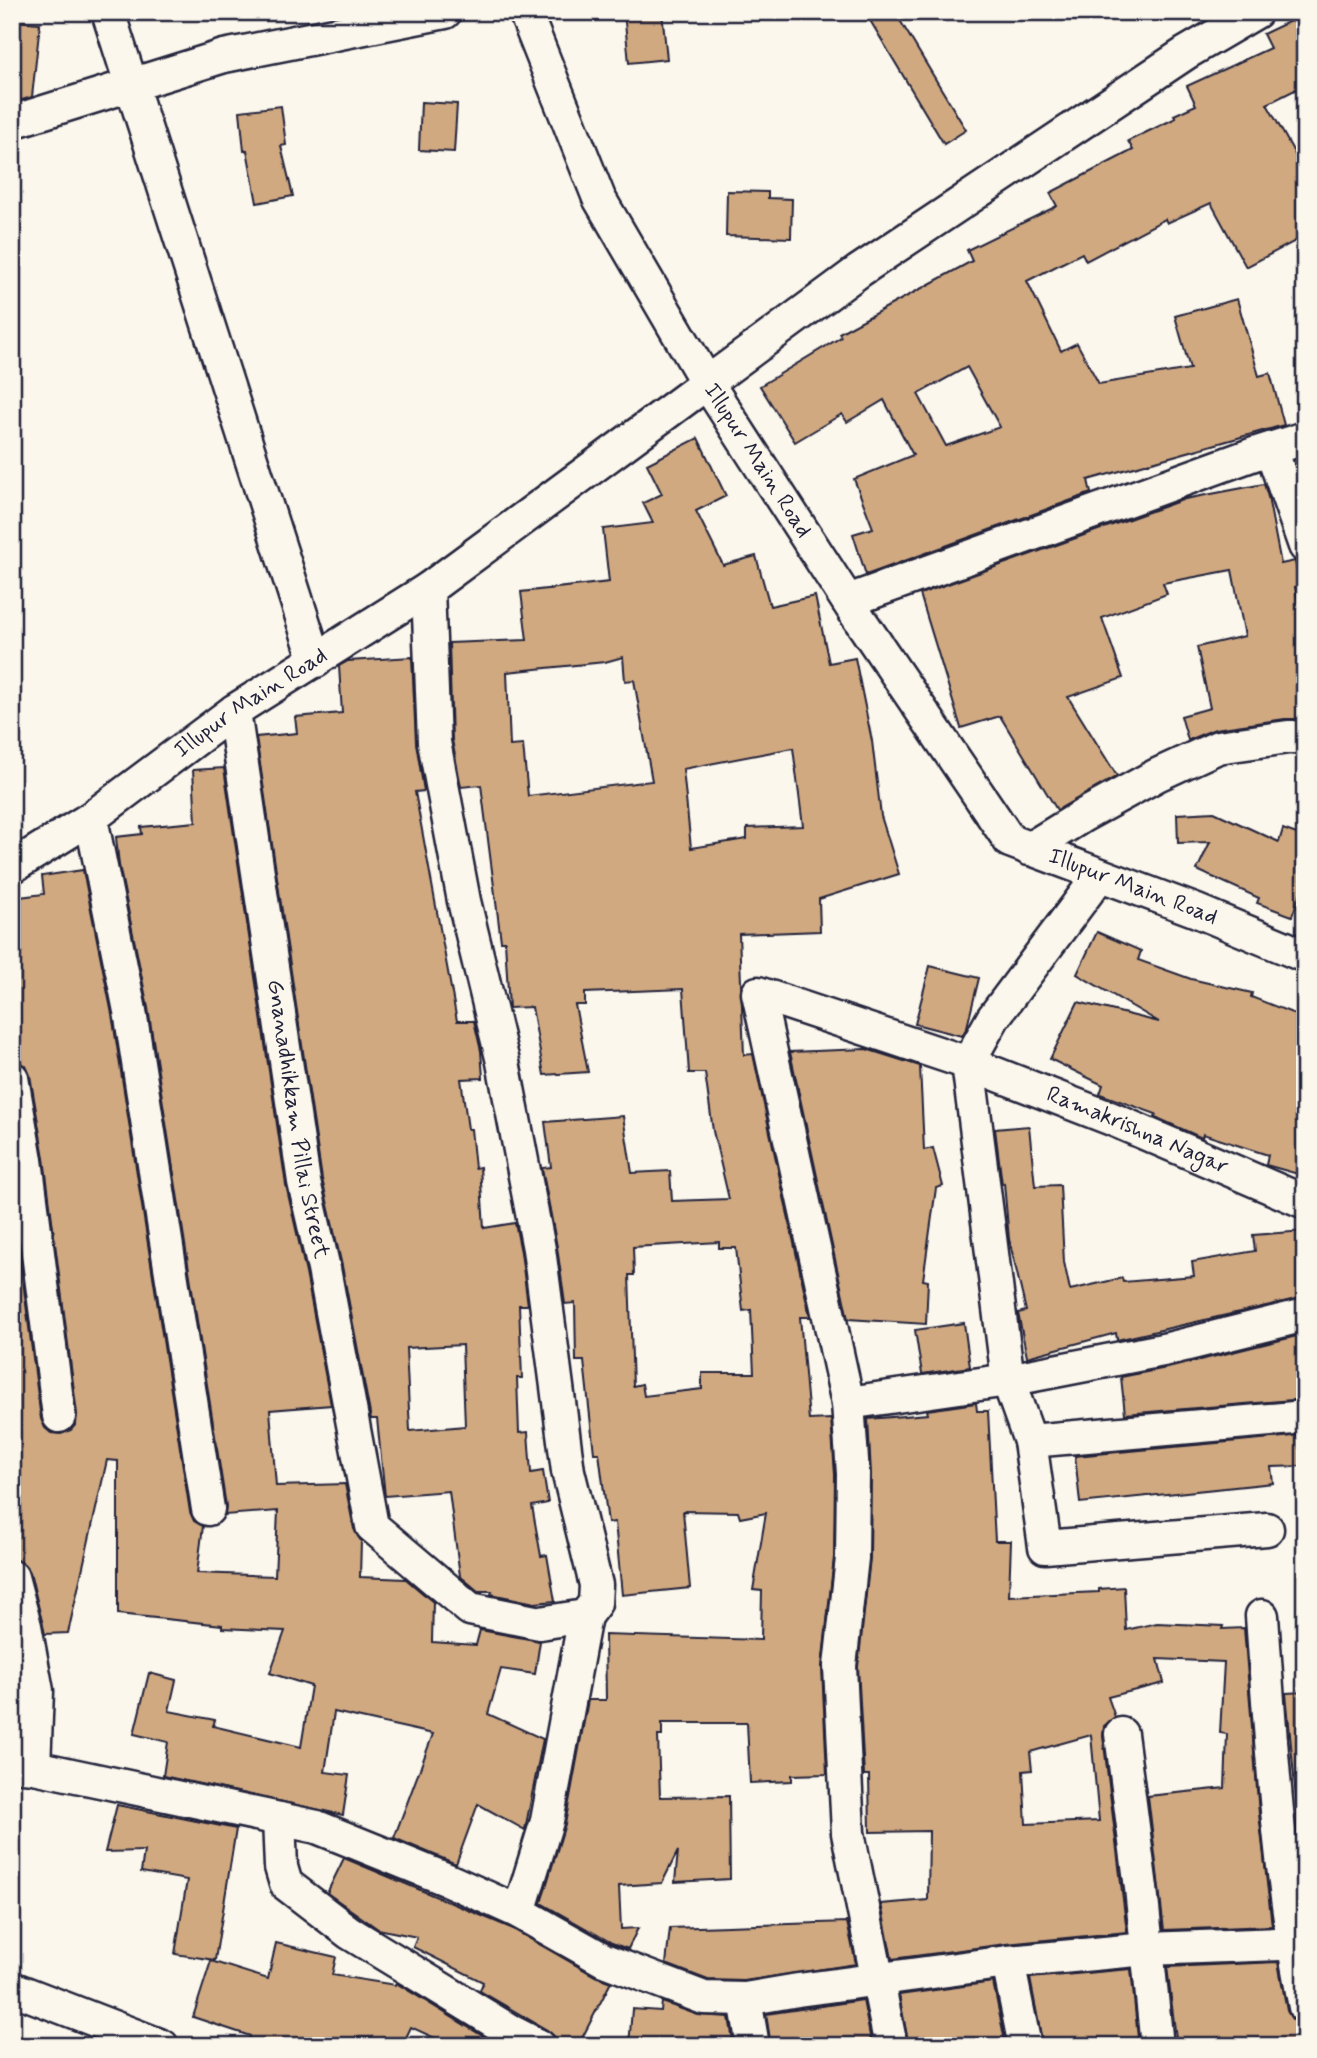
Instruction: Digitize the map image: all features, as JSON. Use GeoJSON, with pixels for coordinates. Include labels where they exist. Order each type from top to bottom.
{"type":"FeatureCollection","features":[{"type":"Feature","properties":{"kind":"street"},"geometry":{"type":"LineString","coordinates":[[108,12],[316,662]]}},
{"type":"Feature","properties":{"kind":"street"},"geometry":{"type":"LineString","coordinates":[[12,122],[224,56],[445,12]]}},
{"type":"Feature","properties":{"kind":"street"},"geometry":{"type":"LineString","coordinates":[[525,12],[599,198],[707,383],[859,271],[1186,53],[1256,12]]}},
{"type":"Feature","properties":{"kind":"street","name":"Illupur Main Road"},"geometry":{"type":"LineString","coordinates":[[12,867],[91,818],[234,711],[316,662],[428,589],[707,383],[848,601],[1010,841],[1197,911],[1305,956]]}},
{"type":"Feature","properties":{"kind":"street"},"geometry":{"type":"LineString","coordinates":[[848,601],[1305,438]]}},
{"type":"Feature","properties":{"kind":"street"},"geometry":{"type":"LineString","coordinates":[[1271,449],[1305,547]]}},
{"type":"Feature","properties":{"kind":"street"},"geometry":{"type":"LineString","coordinates":[[428,589],[434,742],[464,901],[503,1062],[539,1249],[568,1471],[596,1585],[595,1603],[584,1616],[547,1821],[519,1912]]}},
{"type":"Feature","properties":{"kind":"street","name":"Gnanadhikkam Pillai Street"},"geometry":{"type":"LineString","coordinates":[[234,711],[304,1182],[324,1269],[372,1526],[470,1609],[540,1623],[584,1616]]}},
{"type":"Feature","properties":{"kind":"street"},"geometry":{"type":"LineString","coordinates":[[1029,849],[1157,775],[1218,747],[1305,737]]}},
{"type":"Feature","properties":{"kind":"street"},"geometry":{"type":"LineString","coordinates":[[91,818],[130,1011],[208,1508]]}},
{"type":"Feature","properties":{"kind":"street"},"geometry":{"type":"LineString","coordinates":[[1100,875],[993,1018],[968,1063],[1008,1380],[1030,1441],[1045,1547],[1267,1529]]}},
{"type":"Feature","properties":{"kind":"street","name":"Ramakrishna Nagar"},"geometry":{"type":"LineString","coordinates":[[848,1403],[758,993],[968,1063],[1112,1119],[1305,1202]]}},
{"type":"Feature","properties":{"kind":"street"},"geometry":{"type":"LineString","coordinates":[[12,1078],[26,1160],[59,1416]]}},
{"type":"Feature","properties":{"kind":"street"},"geometry":{"type":"LineString","coordinates":[[891,2046],[848,1833],[840,1666],[852,1558],[853,1474],[848,1403],[1008,1380],[1168,1349],[1305,1315]]}},
{"type":"Feature","properties":{"kind":"street"},"geometry":{"type":"LineString","coordinates":[[1030,1441],[1305,1417]]}},
{"type":"Feature","properties":{"kind":"street"},"geometry":{"type":"LineString","coordinates":[[12,1577],[37,1691],[23,1766],[317,1827],[519,1912],[604,1960],[704,1998],[745,1999],[1008,1962],[1147,1949],[1298,1943]]}},
{"type":"Feature","properties":{"kind":"street"},"geometry":{"type":"LineString","coordinates":[[1262,1616],[1271,1743],[1305,2007]]}},
{"type":"Feature","properties":{"kind":"street"},"geometry":{"type":"LineString","coordinates":[[1121,1734],[1157,2046]]}},
{"type":"Feature","properties":{"kind":"street"},"geometry":{"type":"LineString","coordinates":[[278,1819],[281,1867],[286,1884],[350,1933],[539,2046]]}},
{"type":"Feature","properties":{"kind":"street"},"geometry":{"type":"LineString","coordinates":[[1008,1962],[1025,2046]]}},
{"type":"Feature","properties":{"kind":"street"},"geometry":{"type":"LineString","coordinates":[[12,1988],[162,2046]]}},
{"type":"Feature","properties":{"kind":"street"},"geometry":{"type":"LineString","coordinates":[[745,1999],[753,2046]]}},
{"type":"Feature","properties":{"kind":"building"},"geometry":{"type":"Polygon","coordinates":[[[624,12],[662,12],[667,59],[629,63],[624,12]]]}},
{"type":"Feature","properties":{"kind":"building"},"geometry":{"type":"Polygon","coordinates":[[[865,12],[895,12],[966,130],[944,144],[865,12]]]}},
{"type":"Feature","properties":{"kind":"building"},"geometry":{"type":"Polygon","coordinates":[[[1305,14],[1305,85],[1267,104],[1305,172],[1305,236],[1246,267],[1211,203],[1167,223],[1165,219],[1086,261],[1082,253],[1027,281],[1061,351],[1077,343],[1099,384],[1190,369],[1175,316],[1237,299],[1259,376],[1270,373],[1284,425],[1088,480],[1091,493],[866,575],[853,534],[873,528],[854,479],[913,455],[884,400],[847,422],[842,414],[795,442],[760,386],[841,337],[839,333],[972,261],[967,250],[1057,206],[1050,193],[1133,150],[1128,141],[1176,118],[1174,115],[1196,105],[1187,86],[1270,48],[1263,34],[1305,14]],[[967,367],[918,394],[946,446],[1000,427],[967,367]]]}},
{"type":"Feature","properties":{"kind":"building"},"geometry":{"type":"Polygon","coordinates":[[[12,21],[40,23],[32,97],[12,103],[12,21]]]}},
{"type":"Feature","properties":{"kind":"building"},"geometry":{"type":"Polygon","coordinates":[[[421,102],[457,104],[454,152],[419,150],[421,102]]]}},
{"type":"Feature","properties":{"kind":"building"},"geometry":{"type":"Polygon","coordinates":[[[281,106],[286,145],[281,146],[293,196],[257,203],[247,150],[244,151],[240,111],[281,106]]]}},
{"type":"Feature","properties":{"kind":"building"},"geometry":{"type":"Polygon","coordinates":[[[727,191],[768,192],[768,198],[792,199],[791,238],[726,236],[727,191]]]}},
{"type":"Feature","properties":{"kind":"building"},"geometry":{"type":"Polygon","coordinates":[[[698,438],[726,496],[696,511],[723,565],[756,556],[770,606],[815,596],[829,663],[855,658],[872,741],[881,816],[899,874],[819,899],[820,931],[739,934],[744,1055],[753,1054],[810,1317],[800,1317],[809,1420],[831,1419],[835,1475],[834,1557],[822,1667],[827,1774],[792,1775],[792,1781],[750,1783],[747,1723],[662,1723],[662,1736],[658,1736],[660,1797],[729,1796],[730,1879],[675,1882],[678,1851],[662,1883],[619,1886],[621,1929],[638,1928],[628,1949],[612,1943],[541,1903],[565,1824],[588,1700],[606,1700],[605,1635],[761,1640],[762,1591],[753,1590],[766,1513],[740,1518],[738,1512],[683,1511],[690,1588],[622,1595],[615,1522],[608,1523],[599,1453],[594,1453],[584,1361],[576,1361],[575,1303],[565,1304],[542,1168],[551,1167],[545,1122],[623,1116],[632,1173],[670,1171],[672,1201],[729,1199],[713,1131],[705,1073],[689,1073],[683,989],[585,993],[585,1005],[575,1005],[588,1072],[544,1075],[532,1007],[509,1008],[505,941],[501,941],[481,785],[461,787],[452,740],[449,643],[527,640],[521,592],[609,582],[603,529],[653,523],[643,503],[662,494],[647,464],[698,438]],[[623,657],[605,662],[507,672],[510,746],[523,745],[528,796],[652,781],[634,680],[625,681],[623,657]],[[793,748],[683,769],[691,848],[747,839],[747,828],[803,826],[793,748]],[[719,1242],[633,1247],[634,1275],[629,1275],[633,1386],[642,1384],[644,1396],[702,1389],[702,1373],[754,1373],[751,1310],[743,1311],[736,1248],[719,1248],[719,1242]]]}},
{"type":"Feature","properties":{"kind":"building"},"geometry":{"type":"Polygon","coordinates":[[[1264,484],[1281,564],[1295,561],[1300,586],[1295,587],[1305,631],[1305,719],[1285,719],[1215,729],[1188,740],[1181,716],[1210,708],[1197,647],[1245,636],[1232,570],[1163,583],[1167,594],[1102,618],[1123,678],[1068,697],[1117,776],[1057,810],[1000,716],[961,728],[920,594],[1185,499],[1264,484]]]}},
{"type":"Feature","properties":{"kind":"building"},"geometry":{"type":"Polygon","coordinates":[[[412,657],[416,743],[424,791],[415,792],[457,1021],[474,1021],[481,1051],[483,1078],[461,1079],[468,1129],[471,1129],[475,1168],[480,1167],[484,1228],[515,1223],[521,1252],[528,1305],[519,1305],[522,1378],[517,1378],[519,1433],[528,1432],[531,1473],[543,1471],[548,1503],[532,1506],[541,1556],[547,1555],[555,1601],[535,1603],[491,1594],[492,1591],[478,1591],[460,1576],[449,1491],[385,1496],[377,1419],[371,1419],[342,1266],[322,1179],[256,737],[297,733],[295,717],[342,713],[339,666],[348,661],[412,657]],[[462,1345],[406,1348],[410,1431],[465,1426],[462,1345]]]}},
{"type":"Feature","properties":{"kind":"building"},"geometry":{"type":"Polygon","coordinates":[[[224,768],[286,1185],[331,1405],[270,1410],[276,1486],[345,1484],[354,1529],[361,1541],[360,1577],[406,1579],[433,1602],[432,1642],[476,1645],[480,1630],[540,1641],[535,1674],[501,1669],[488,1714],[543,1739],[525,1830],[478,1804],[456,1864],[394,1838],[433,1734],[334,1712],[325,1772],[349,1775],[343,1815],[163,1776],[168,1742],[134,1734],[149,1673],[176,1680],[169,1711],[215,1720],[213,1726],[301,1747],[311,1686],[270,1673],[285,1631],[222,1628],[222,1625],[118,1614],[118,1461],[107,1460],[68,1633],[45,1634],[30,1572],[24,1564],[12,1559],[12,1197],[41,1419],[51,1433],[61,1434],[71,1430],[76,1424],[77,1414],[44,1158],[30,1075],[26,1066],[12,1060],[12,898],[44,894],[42,876],[83,870],[112,1014],[190,1512],[194,1521],[203,1526],[197,1573],[275,1576],[278,1511],[225,1515],[226,1506],[148,1008],[119,865],[116,837],[142,834],[141,827],[196,822],[193,770],[224,768]]]}},
{"type":"Feature","properties":{"kind":"building"},"geometry":{"type":"Polygon","coordinates":[[[1214,812],[1279,842],[1283,829],[1305,837],[1305,881],[1292,916],[1257,903],[1259,898],[1197,870],[1210,842],[1178,843],[1177,814],[1214,812]]]}},
{"type":"Feature","properties":{"kind":"building"},"geometry":{"type":"Polygon","coordinates":[[[1097,932],[1141,951],[1138,960],[1191,979],[1252,993],[1251,997],[1305,1018],[1305,1176],[1266,1165],[1268,1155],[1203,1134],[1202,1138],[1155,1117],[1156,1114],[1100,1094],[1103,1085],[1050,1059],[1078,1002],[1159,1022],[1077,974],[1097,932]]]}},
{"type":"Feature","properties":{"kind":"building"},"geometry":{"type":"Polygon","coordinates":[[[930,966],[979,978],[967,1027],[962,1036],[915,1024],[930,966]]]}},
{"type":"Feature","properties":{"kind":"building"},"geometry":{"type":"Polygon","coordinates":[[[866,1049],[920,1066],[924,1150],[933,1148],[943,1186],[936,1188],[923,1280],[928,1281],[926,1324],[848,1319],[790,1052],[866,1049]]]}},
{"type":"Feature","properties":{"kind":"building"},"geometry":{"type":"Polygon","coordinates":[[[1029,1126],[1035,1186],[1060,1185],[1064,1262],[1070,1290],[1122,1278],[1123,1282],[1194,1276],[1192,1262],[1255,1251],[1253,1235],[1305,1231],[1305,1297],[1117,1340],[1116,1333],[1027,1357],[1018,1313],[1026,1311],[1009,1239],[1004,1183],[1002,1184],[995,1129],[1029,1126]]]}},
{"type":"Feature","properties":{"kind":"building"},"geometry":{"type":"Polygon","coordinates":[[[964,1323],[970,1367],[922,1374],[915,1330],[964,1323]]]}},
{"type":"Feature","properties":{"kind":"building"},"geometry":{"type":"Polygon","coordinates":[[[1305,1334],[1305,1399],[1125,1414],[1121,1377],[1305,1334]]]}},
{"type":"Feature","properties":{"kind":"building"},"geometry":{"type":"Polygon","coordinates":[[[976,1403],[977,1411],[988,1411],[995,1541],[1011,1541],[1009,1596],[1099,1592],[1099,1589],[1124,1587],[1126,1630],[1157,1623],[1223,1626],[1222,1629],[1244,1628],[1259,1814],[1272,1926],[1164,1930],[1148,1796],[1225,1788],[1227,1734],[1220,1733],[1224,1662],[1158,1659],[1164,1683],[1108,1697],[1115,1717],[1104,1726],[1103,1736],[1127,1932],[892,1959],[881,1904],[928,1900],[929,1831],[870,1832],[869,1775],[864,1775],[858,1667],[870,1558],[871,1474],[868,1419],[928,1414],[927,1410],[976,1403]],[[1091,1735],[1030,1752],[1032,1770],[1023,1771],[1026,1824],[1099,1821],[1091,1735]]]}},
{"type":"Feature","properties":{"kind":"building"},"geometry":{"type":"Polygon","coordinates":[[[1305,1435],[1305,1466],[1271,1467],[1273,1483],[1080,1503],[1075,1456],[1305,1435]]]}},
{"type":"Feature","properties":{"kind":"building"},"geometry":{"type":"Polygon","coordinates":[[[1305,1692],[1305,1891],[1286,1693],[1305,1692]]]}},
{"type":"Feature","properties":{"kind":"building"},"geometry":{"type":"Polygon","coordinates":[[[117,1805],[236,1829],[215,1960],[175,1954],[187,1880],[141,1872],[144,1851],[105,1852],[117,1805]]]}},
{"type":"Feature","properties":{"kind":"building"},"geometry":{"type":"Polygon","coordinates":[[[344,1858],[511,1928],[595,1976],[611,1982],[578,2046],[557,2046],[555,2037],[547,2030],[480,1991],[483,1982],[413,1947],[417,1937],[378,1929],[327,1893],[344,1858]]]}},
{"type":"Feature","properties":{"kind":"building"},"geometry":{"type":"Polygon","coordinates":[[[847,1922],[856,1964],[744,1981],[708,1980],[666,1964],[670,1928],[847,1922]]]}},
{"type":"Feature","properties":{"kind":"building"},"geometry":{"type":"Polygon","coordinates":[[[276,1943],[336,1957],[332,1975],[395,1985],[396,1983],[499,2046],[452,2046],[411,2027],[402,2046],[263,2046],[248,2042],[250,2036],[193,2017],[211,1961],[268,1979],[276,1943]]]}},
{"type":"Feature","properties":{"kind":"building"},"geometry":{"type":"Polygon","coordinates":[[[1278,1962],[1287,2011],[1292,2019],[1305,2025],[1305,2046],[1177,2046],[1167,1967],[1278,1962]]]}},
{"type":"Feature","properties":{"kind":"building"},"geometry":{"type":"Polygon","coordinates":[[[1131,1969],[1138,2038],[1092,2046],[1043,2046],[1030,1978],[1131,1969]]]}},
{"type":"Feature","properties":{"kind":"building"},"geometry":{"type":"Polygon","coordinates":[[[993,1982],[1006,2046],[909,2046],[899,1995],[993,1982]]]}},
{"type":"Feature","properties":{"kind":"building"},"geometry":{"type":"Polygon","coordinates":[[[863,2000],[872,2046],[771,2046],[766,2014],[863,2000]]]}},
{"type":"Feature","properties":{"kind":"building"},"geometry":{"type":"Polygon","coordinates":[[[662,2002],[698,2015],[729,2017],[734,2046],[629,2046],[632,2009],[661,2011],[662,2002]]]}}]}
